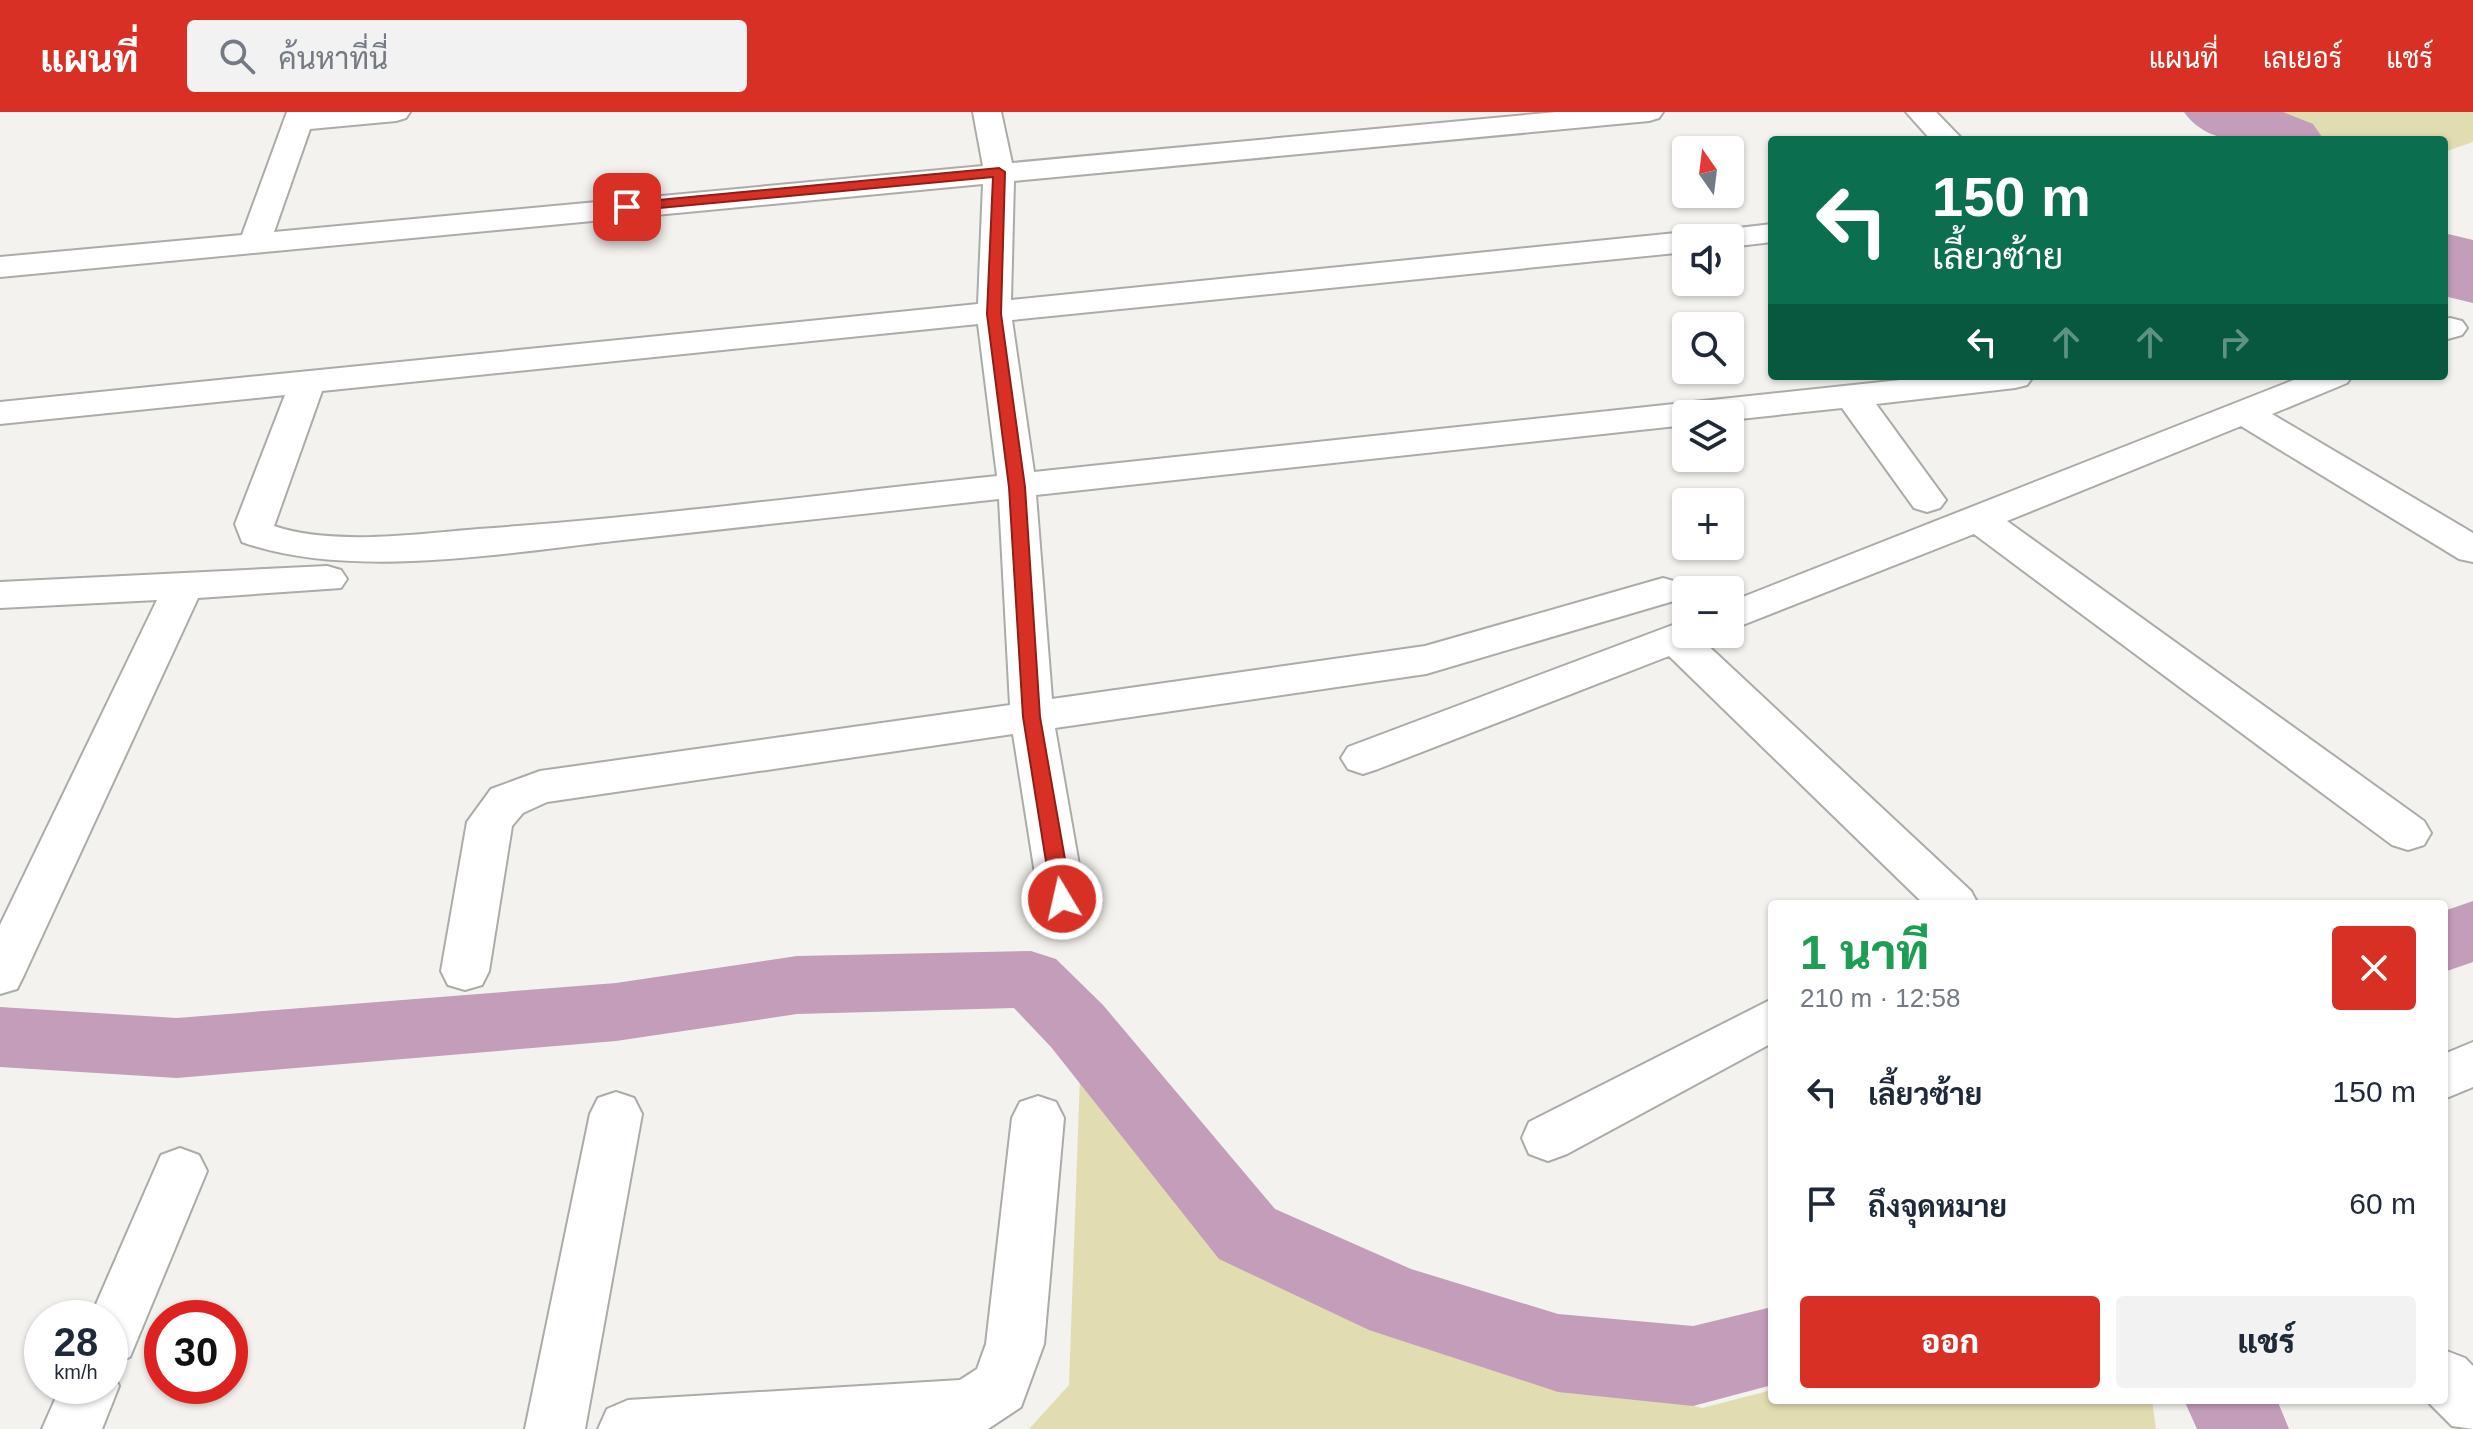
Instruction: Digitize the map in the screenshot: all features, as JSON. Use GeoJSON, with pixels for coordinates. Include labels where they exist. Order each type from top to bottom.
{"type":"FeatureCollection","features":[{"type":"Feature","properties":{"kind":"street"},"geometry":{"type":"LineString","coordinates":[[255,242],[299,116],[396,112]]}},
{"type":"Feature","properties":{"kind":"street"},"geometry":{"type":"LineString","coordinates":[[987,112],[999,172],[994,314],[1017,487],[1032,717],[1062,899]]}},
{"type":"Feature","properties":{"kind":"street"},"geometry":{"type":"LineString","coordinates":[[0,267],[1649,112]]}},
{"type":"Feature","properties":{"kind":"street"},"geometry":{"type":"LineString","coordinates":[[1920,112],[1944,136]]}},
{"type":"Feature","properties":{"kind":"street"},"geometry":{"type":"LineString","coordinates":[[1744,236],[1768,233]]}},
{"type":"Feature","properties":{"kind":"street"},"geometry":{"type":"LineString","coordinates":[[0,413],[1672,243]]}},
{"type":"Feature","properties":{"kind":"street"},"geometry":{"type":"LineString","coordinates":[[1744,408],[1997,380]]}},
{"type":"Feature","properties":{"kind":"street"},"geometry":{"type":"LineString","coordinates":[[1744,611],[2245,413],[2310,380]]}},
{"type":"Feature","properties":{"kind":"street"},"geometry":{"type":"LineString","coordinates":[[307,383],[254,524],[256,533],[269,541],[353,548],[518,539],[1672,416]]}},
{"type":"Feature","properties":{"kind":"street"},"geometry":{"type":"LineString","coordinates":[[1852,396],[1927,500]]}},
{"type":"Feature","properties":{"kind":"street"},"geometry":{"type":"LineString","coordinates":[[2245,413],[2473,550]]}},
{"type":"Feature","properties":{"kind":"street"},"geometry":{"type":"LineString","coordinates":[[1978,518],[2408,833]]}},
{"type":"Feature","properties":{"kind":"street"},"geometry":{"type":"LineString","coordinates":[[0,595],[327,579]]}},
{"type":"Feature","properties":{"kind":"street"},"geometry":{"type":"LineString","coordinates":[[0,975],[183,587]]}},
{"type":"Feature","properties":{"kind":"street"},"geometry":{"type":"LineString","coordinates":[[465,971],[490,822],[507,801],[540,787],[1426,660],[1663,591]]}},
{"type":"Feature","properties":{"kind":"street"},"geometry":{"type":"LineString","coordinates":[[1363,758],[1672,639]]}},
{"type":"Feature","properties":{"kind":"street"},"geometry":{"type":"LineString","coordinates":[[1693,648],[1950,900]]}},
{"type":"Feature","properties":{"kind":"street"},"geometry":{"type":"LineString","coordinates":[[1548,1138],[1768,1021]]}},
{"type":"Feature","properties":{"kind":"street"},"geometry":{"type":"LineString","coordinates":[[2448,1076],[2473,1063]]}},
{"type":"Feature","properties":{"kind":"street"},"geometry":{"type":"LineString","coordinates":[[555,1429],[616,1114]]}},
{"type":"Feature","properties":{"kind":"street"},"geometry":{"type":"LineString","coordinates":[[628,1429],[970,1408],[1000,1387],[1015,1344],[1038,1118]]}},
{"type":"Feature","properties":{"kind":"street"},"geometry":{"type":"LineString","coordinates":[[126,1300],[180,1171]]}},
{"type":"Feature","properties":{"kind":"street"},"geometry":{"type":"LineString","coordinates":[[2448,1382],[2473,1406]]}},
{"type":"Feature","properties":{"kind":"street"},"geometry":{"type":"LineString","coordinates":[[72,1429],[82,1404]]}},
{"type":"Feature","properties":{"kind":"shaded area"},"geometry":{"type":"Polygon","coordinates":[[[2255,112],[2473,112],[2473,142],[2448,151],[2448,136],[2295,136],[2255,112]]]}},
{"type":"Feature","properties":{"kind":"shaded area"},"geometry":{"type":"Polygon","coordinates":[[[1080,1075],[1217,1247],[1451,1344],[1702,1408],[1768,1391],[1768,1404],[2153,1404],[2156,1429],[1029,1429],[1069,1385],[1080,1075]]]}},
{"type":"Feature","properties":{"kind":"waterway"},"geometry":{"type":"LineString","coordinates":[[2220,112],[2277,136]]}},
{"type":"Feature","properties":{"kind":"waterway"},"geometry":{"type":"LineString","coordinates":[[2448,260],[2473,279]]}},
{"type":"Feature","properties":{"kind":"waterway"},"geometry":{"type":"LineString","coordinates":[[2448,943],[2473,928]]}},
{"type":"Feature","properties":{"kind":"waterway"},"geometry":{"type":"LineString","coordinates":[[0,1037],[177,1048],[616,1012],[797,985],[1031,979],[1077,1026],[1247,1234],[1398,1303],[1558,1353],[1693,1366],[1768,1347]]}},
{"type":"Feature","properties":{"kind":"waterway"},"geometry":{"type":"LineString","coordinates":[[2230,1404],[2246,1429]]}},
{"type":"Feature","properties":{"kind":"route"},"geometry":{"type":"LineString","coordinates":[[627,207],[999,172],[994,314],[1017,487],[1032,717],[1062,899]]}}]}
